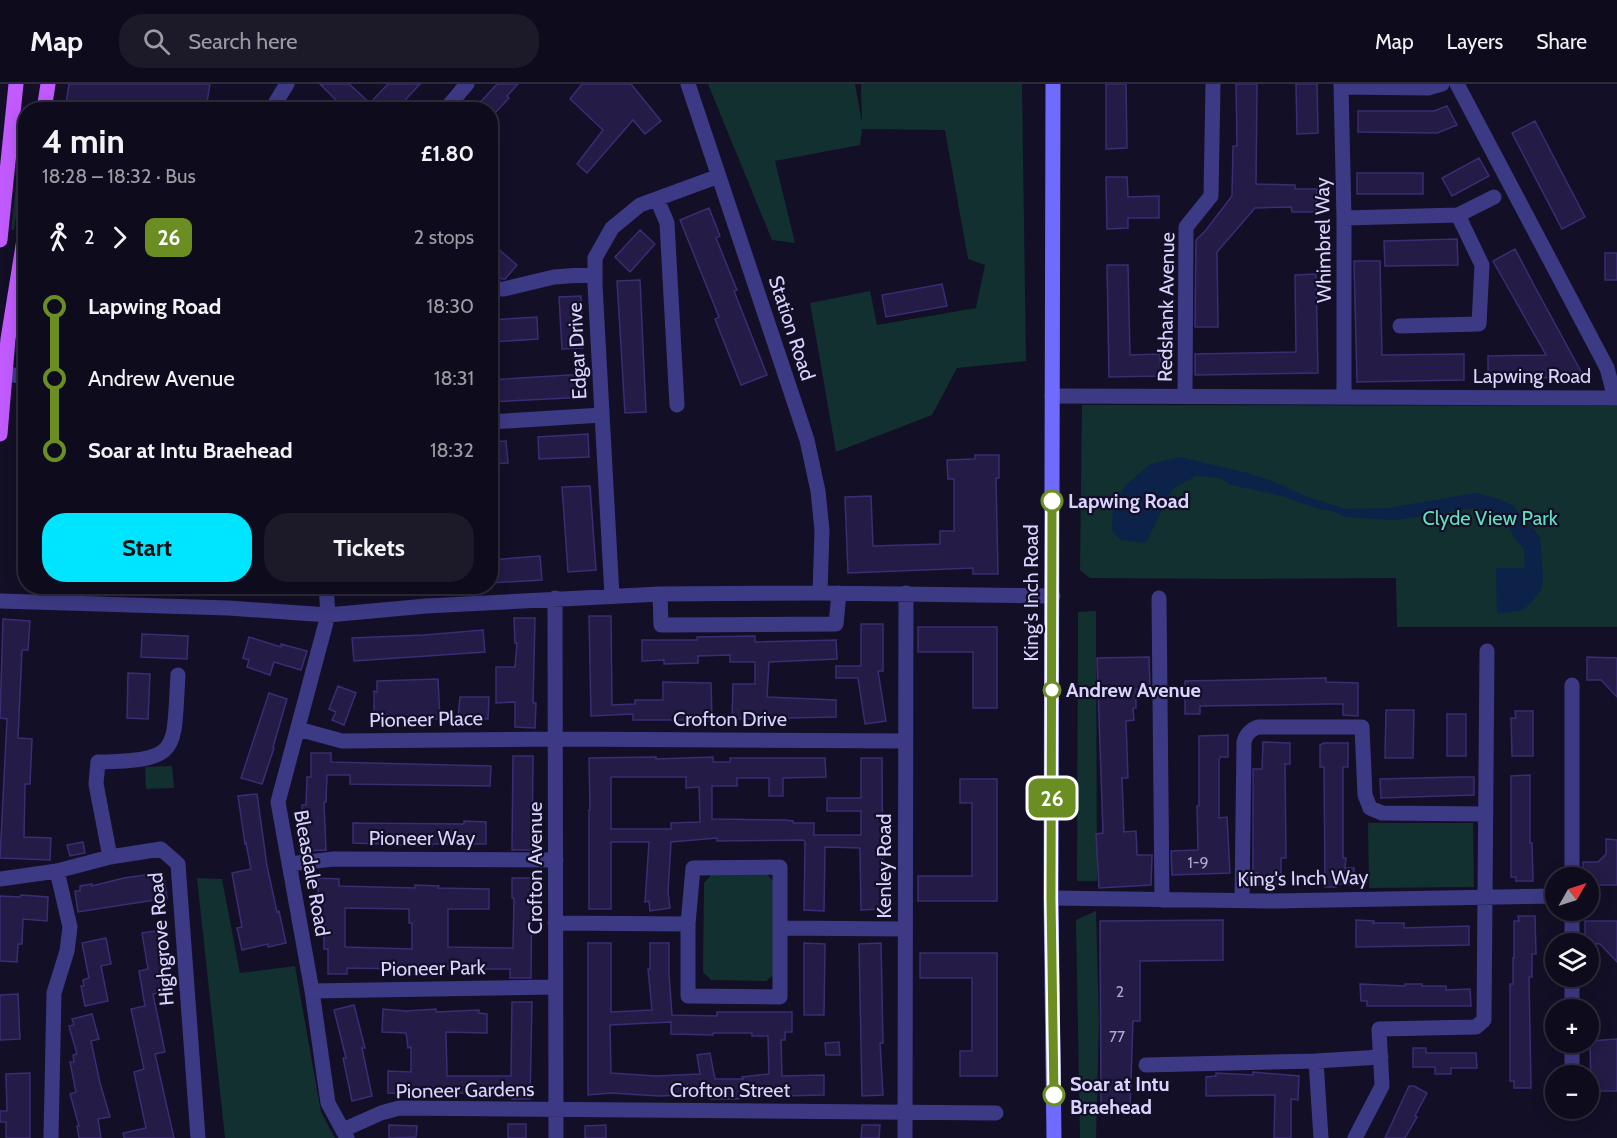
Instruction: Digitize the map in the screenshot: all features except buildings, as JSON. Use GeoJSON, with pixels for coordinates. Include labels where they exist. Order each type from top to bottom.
{"type":"FeatureCollection","features":[{"type":"Feature","properties":{"kind":"main road"},"geometry":{"type":"LineString","coordinates":[[0,240],[16,84]]}},
{"type":"Feature","properties":{"kind":"main road"},"geometry":{"type":"LineString","coordinates":[[45,102],[48,84]]}},
{"type":"Feature","properties":{"kind":"main road"},"geometry":{"type":"LineString","coordinates":[[0,434],[4,340],[18,268]]}},
{"type":"Feature","properties":{"kind":"street"},"geometry":{"type":"LineString","coordinates":[[276,102],[288,84]]}},
{"type":"Feature","properties":{"kind":"street"},"geometry":{"type":"LineString","coordinates":[[452,102],[467,84]]}},
{"type":"Feature","properties":{"kind":"street","name":"Station Road"},"geometry":{"type":"LineString","coordinates":[[688,84],[807,440],[818,491],[822,530],[820,592]]}},
{"type":"Feature","properties":{"kind":"street","name":"King's Inch Road"},"geometry":{"type":"LineString","coordinates":[[1053,84],[1051,898],[1054,1138]]}},
{"type":"Feature","properties":{"kind":"street","name":"Redshank Avenue"},"geometry":{"type":"LineString","coordinates":[[1185,395],[1186,227],[1211,196],[1213,84]]}},
{"type":"Feature","properties":{"kind":"street"},"geometry":{"type":"LineString","coordinates":[[1341,86],[1428,88],[1442,84]]}},
{"type":"Feature","properties":{"kind":"street"},"geometry":{"type":"LineString","coordinates":[[1458,84],[1607,368],[1616,398]]}},
{"type":"Feature","properties":{"kind":"street","name":"Whimbrel Way"},"geometry":{"type":"LineString","coordinates":[[1341,86],[1344,396]]}},
{"type":"Feature","properties":{"kind":"street","name":"Edgar Drive"},"geometry":{"type":"LineString","coordinates":[[612,596],[595,258],[612,228],[640,205],[719,176]]}},
{"type":"Feature","properties":{"kind":"street"},"geometry":{"type":"LineString","coordinates":[[1344,218],[1458,215],[1494,197]]}},
{"type":"Feature","properties":{"kind":"street"},"geometry":{"type":"LineString","coordinates":[[657,199],[667,224],[678,405]]}},
{"type":"Feature","properties":{"kind":"street"},"geometry":{"type":"LineString","coordinates":[[1400,326],[1479,324],[1482,265],[1458,215]]}},
{"type":"Feature","properties":{"kind":"street"},"geometry":{"type":"LineString","coordinates":[[498,288],[554,277],[595,274]]}},
{"type":"Feature","properties":{"kind":"street"},"geometry":{"type":"LineString","coordinates":[[3,374],[18,376]]}},
{"type":"Feature","properties":{"kind":"street","name":"Lapwing Road"},"geometry":{"type":"LineString","coordinates":[[1052,396],[1616,398]]}},
{"type":"Feature","properties":{"kind":"street"},"geometry":{"type":"LineString","coordinates":[[498,422],[602,415]]}},
{"type":"Feature","properties":{"kind":"street"},"geometry":{"type":"LineString","coordinates":[[0,601],[229,608],[328,615],[426,606],[660,594],[820,592],[1053,596]]}},
{"type":"Feature","properties":{"kind":"street"},"geometry":{"type":"LineString","coordinates":[[660,594],[661,625],[836,624],[839,593]]}},
{"type":"Feature","properties":{"kind":"street","name":"Kenley Road"},"geometry":{"type":"LineString","coordinates":[[905,1138],[906,593]]}},
{"type":"Feature","properties":{"kind":"street","name":"Bleasdale Road"},"geometry":{"type":"LineString","coordinates":[[327,594],[328,615],[278,802],[312,991],[328,1103],[345,1134]]}},
{"type":"Feature","properties":{"kind":"street","name":"Crofton Avenue"},"geometry":{"type":"LineString","coordinates":[[555,598],[556,1138]]}},
{"type":"Feature","properties":{"kind":"street"},"geometry":{"type":"LineString","coordinates":[[1159,598],[1162,900]]}},
{"type":"Feature","properties":{"kind":"street"},"geometry":{"type":"LineString","coordinates":[[1355,1138],[1382,1086],[1379,1029],[1476,1027],[1484,1020],[1486,651]]}},
{"type":"Feature","properties":{"kind":"street"},"geometry":{"type":"LineString","coordinates":[[110,856],[96,784],[98,762],[135,761],[157,756],[169,748],[174,736],[178,675]]}},
{"type":"Feature","properties":{"kind":"street"},"geometry":{"type":"LineString","coordinates":[[1572,685],[1572,867]]}},
{"type":"Feature","properties":{"kind":"street"},"geometry":{"type":"LineString","coordinates":[[1242,900],[1244,742],[1246,736],[1258,727],[1362,727],[1365,795],[1370,808],[1382,813],[1486,814]]}},
{"type":"Feature","properties":{"kind":"street","name":"Pioneer Place"},"geometry":{"type":"LineString","coordinates":[[298,729],[342,741],[556,739]]}},
{"type":"Feature","properties":{"kind":"street","name":"Crofton Drive"},"geometry":{"type":"LineString","coordinates":[[556,739],[905,741]]}},
{"type":"Feature","properties":{"kind":"street","name":"Highgrove Road"},"geometry":{"type":"LineString","coordinates":[[0,879],[57,872],[110,856],[161,849],[178,864],[198,1138]]}},
{"type":"Feature","properties":{"kind":"street","name":"Pioneer Way"},"geometry":{"type":"LineString","coordinates":[[289,864],[334,859],[556,860]]}},
{"type":"Feature","properties":{"kind":"street"},"geometry":{"type":"LineString","coordinates":[[780,867],[780,928],[780,997],[688,996],[688,924],[693,868],[780,867]]}},
{"type":"Feature","properties":{"kind":"street"},"geometry":{"type":"LineString","coordinates":[[51,1138],[54,993],[67,951],[70,927],[57,872]]}},
{"type":"Feature","properties":{"kind":"street","name":"King's Inch Way"},"geometry":{"type":"LineString","coordinates":[[1051,898],[1242,900],[1545,896]]}},
{"type":"Feature","properties":{"kind":"street"},"geometry":{"type":"LineString","coordinates":[[555,923],[688,924]]}},
{"type":"Feature","properties":{"kind":"street"},"geometry":{"type":"LineString","coordinates":[[780,928],[905,929]]}},
{"type":"Feature","properties":{"kind":"street","name":"Pioneer Park"},"geometry":{"type":"LineString","coordinates":[[312,991],[556,987]]}},
{"type":"Feature","properties":{"kind":"street"},"geometry":{"type":"LineString","coordinates":[[1146,1065],[1381,1057]]}},
{"type":"Feature","properties":{"kind":"street"},"geometry":{"type":"LineString","coordinates":[[1316,1061],[1321,1138]]}},
{"type":"Feature","properties":{"kind":"street","name":"Pioneer Gardens"},"geometry":{"type":"LineString","coordinates":[[345,1134],[381,1113],[399,1108],[556,1110]]}},
{"type":"Feature","properties":{"kind":"street","name":"Crofton Street"},"geometry":{"type":"LineString","coordinates":[[556,1110],[996,1113]]}},
{"type":"Feature","properties":{"kind":"green space"},"geometry":{"type":"Polygon","coordinates":[[[708,84],[855,84],[862,123],[861,84],[1022,84],[1026,361],[957,368],[932,415],[836,452],[810,303],[870,291],[877,325],[976,308],[985,265],[968,259],[945,130],[862,129],[860,145],[775,161],[795,243],[772,240],[708,84]]]}},
{"type":"Feature","properties":{"kind":"green space"},"geometry":{"type":"Polygon","coordinates":[[[18,167],[18,202],[14,230],[11,229],[18,167]]]}},
{"type":"Feature","properties":{"kind":"green space","name":"Clyde View Park"},"geometry":{"type":"Polygon","coordinates":[[[1082,405],[1617,406],[1617,627],[1397,627],[1396,578],[1090,578],[1080,570],[1082,405]]]}},
{"type":"Feature","properties":{"kind":"green space"},"geometry":{"type":"Polygon","coordinates":[[[1096,611],[1097,881],[1077,881],[1078,612],[1096,611]]]}},
{"type":"Feature","properties":{"kind":"green space"},"geometry":{"type":"Polygon","coordinates":[[[172,766],[174,788],[146,789],[145,767],[172,766]]]}},
{"type":"Feature","properties":{"kind":"green space"},"geometry":{"type":"Polygon","coordinates":[[[1368,823],[1473,823],[1474,887],[1369,888],[1368,823]]]}},
{"type":"Feature","properties":{"kind":"green space"},"geometry":{"type":"Polygon","coordinates":[[[712,874],[767,874],[775,883],[775,974],[766,981],[711,980],[703,972],[704,883],[712,874]]]}},
{"type":"Feature","properties":{"kind":"green space"},"geometry":{"type":"Polygon","coordinates":[[[197,878],[222,879],[240,973],[295,966],[321,1112],[335,1138],[225,1138],[197,878]]]}},
{"type":"Feature","properties":{"kind":"green space"},"geometry":{"type":"Polygon","coordinates":[[[1096,911],[1099,1023],[1096,1138],[1080,1138],[1076,920],[1096,911]]]}},
{"type":"Feature","properties":{"kind":"water"},"geometry":{"type":"Polygon","coordinates":[[[1180,457],[1248,473],[1308,497],[1346,509],[1388,508],[1476,493],[1503,500],[1513,506],[1540,537],[1542,589],[1523,610],[1497,614],[1496,568],[1525,568],[1524,549],[1500,517],[1475,508],[1395,520],[1345,517],[1333,511],[1319,509],[1282,496],[1231,485],[1220,478],[1196,476],[1174,488],[1146,543],[1121,540],[1112,531],[1113,510],[1125,486],[1150,464],[1180,457]]]}},
{"type":"Feature","properties":{"kind":"bus line","name":"26"},"geometry":{"type":"LineString","coordinates":[[1052,501],[1051,898],[1054,1095]]}},
{"type":"Feature","properties":{"kind":"place","name":"Lapwing Road"},"geometry":{"type":"Point","coordinates":[1052,501]}},
{"type":"Feature","properties":{"kind":"place","name":"Andrew Avenue"},"geometry":{"type":"Point","coordinates":[1052,690]}},
{"type":"Feature","properties":{"kind":"place","name":"Soar at Intu Braehead"},"geometry":{"type":"Point","coordinates":[1054,1095]}}]}
